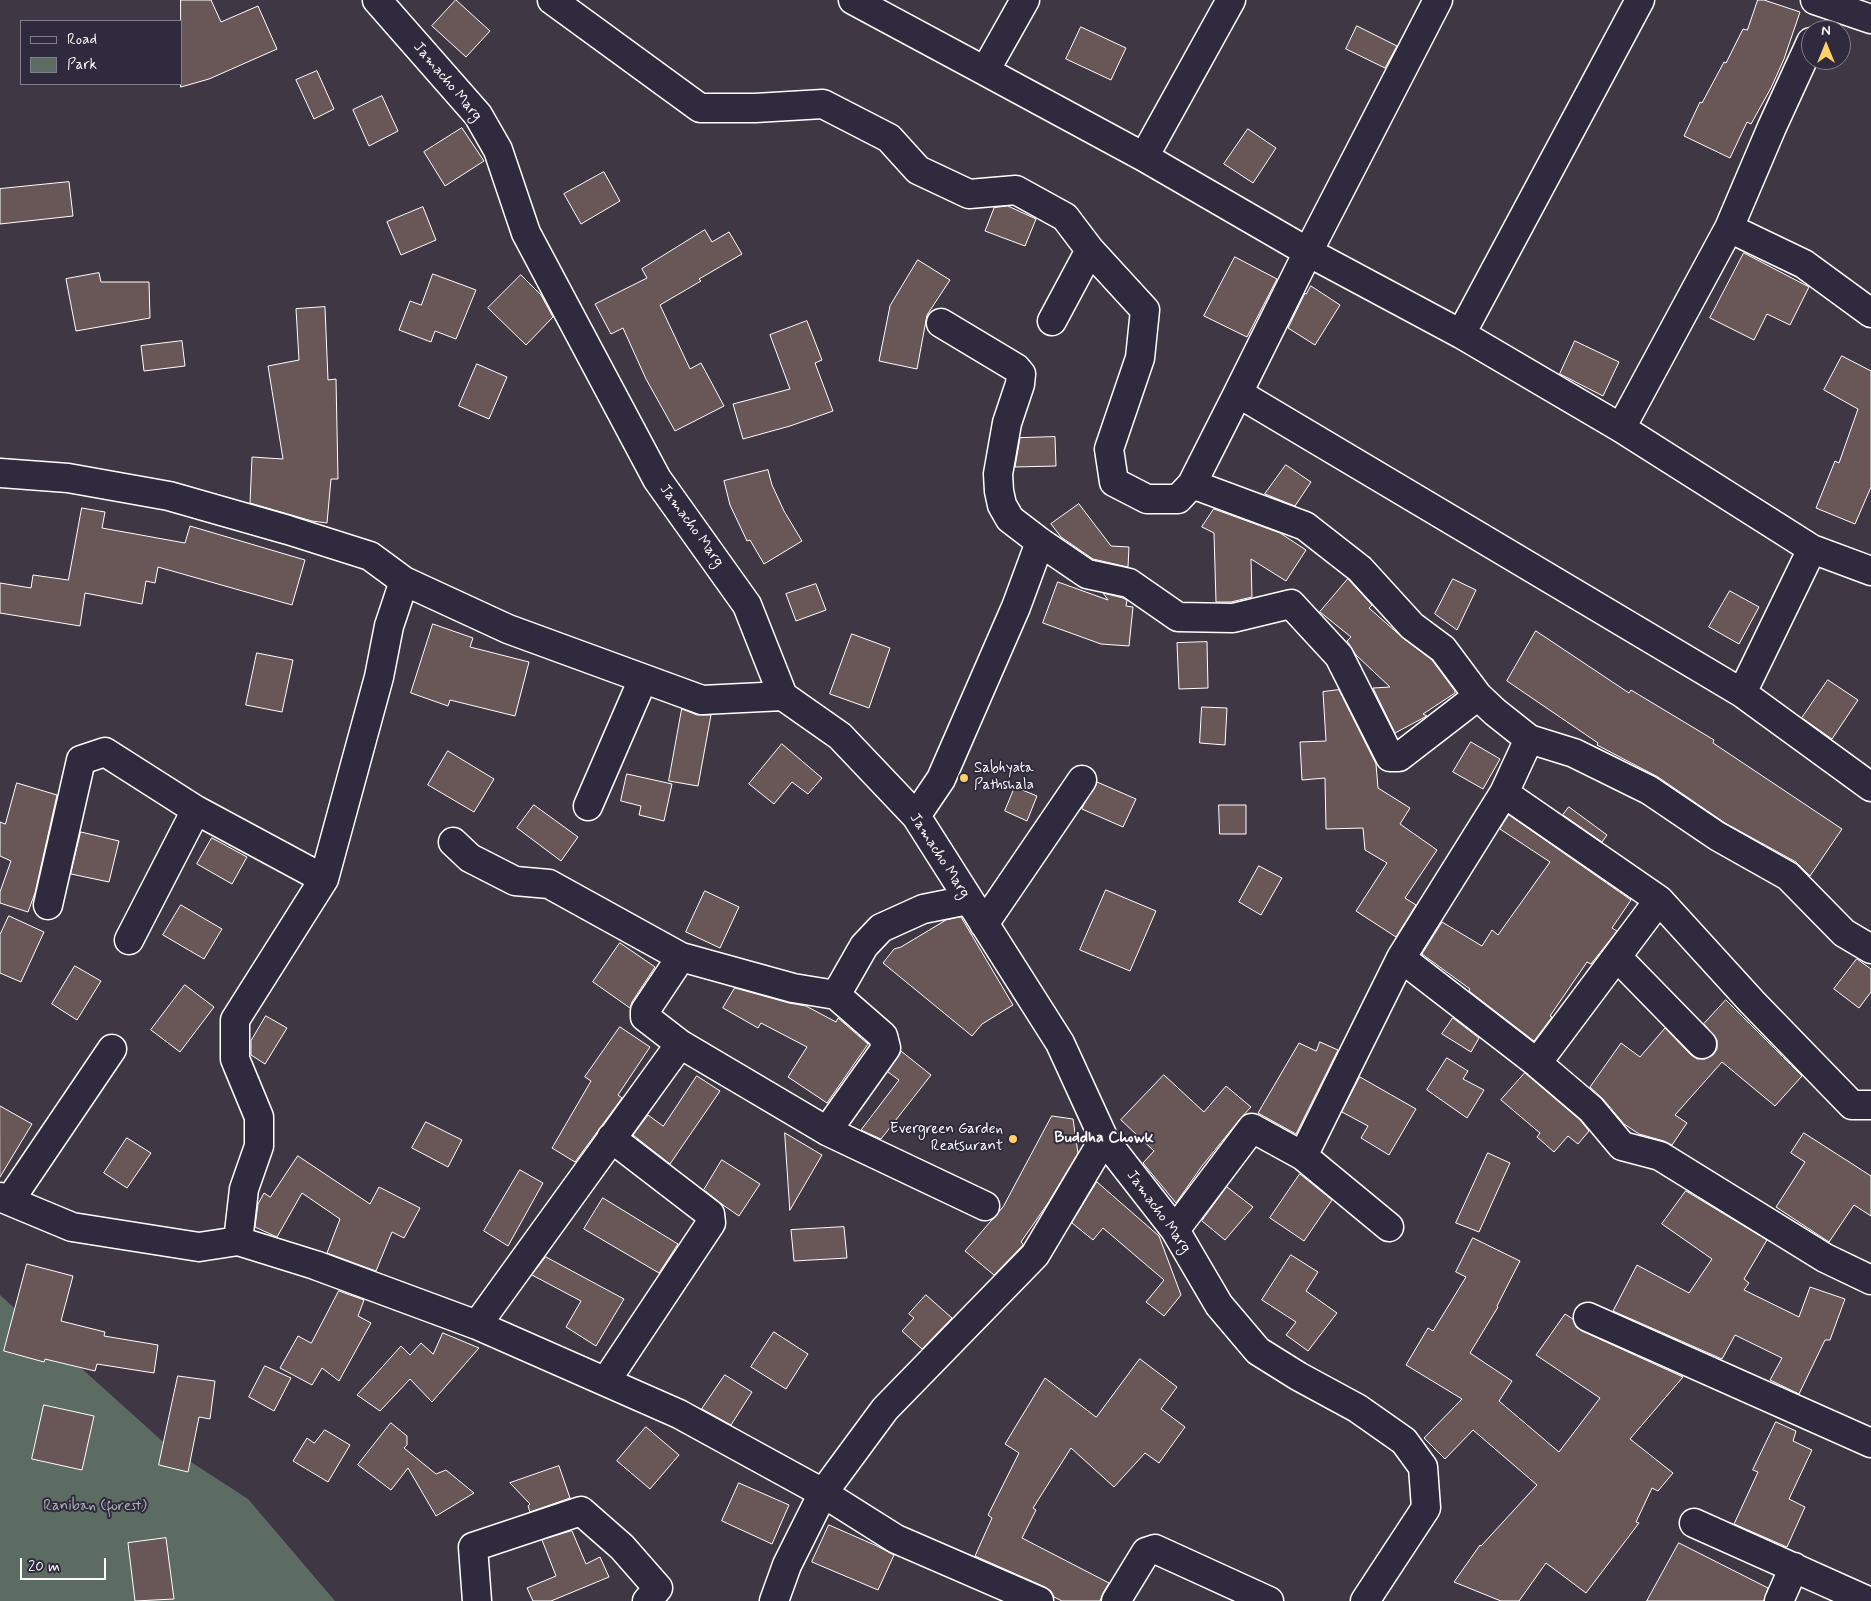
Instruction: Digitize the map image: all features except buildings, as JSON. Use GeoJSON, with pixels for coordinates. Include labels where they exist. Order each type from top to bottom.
{"type":"FeatureCollection","features":[{"type":"Feature","properties":{"kind":"street","name":"Jamacho Marg"},"geometry":{"type":"LineString","coordinates":[[378,0],[478,115],[498,150],[530,242],[657,479],[747,605],[783,696],[840,736],[916,816],[1060,1043],[1104,1140],[1175,1230],[1219,1305],[1258,1351],[1298,1376],[1357,1408],[1404,1441],[1423,1467],[1426,1508],[1365,1601]]}},
{"type":"Feature","properties":{"kind":"street"},"geometry":{"type":"LineString","coordinates":[[552,0],[700,108],[755,108],[823,104],[889,138],[918,170],[969,194],[1016,190],[1065,217],[1090,250],[1145,310],[1140,358],[1109,449],[1114,482],[1147,499],[1178,499],[1192,484],[1308,252],[1438,0]]}},
{"type":"Feature","properties":{"kind":"street"},"geometry":{"type":"LineString","coordinates":[[853,0],[1144,157],[1308,252],[1462,334],[1621,428],[1812,549],[1871,571]]}},
{"type":"Feature","properties":{"kind":"street"},"geometry":{"type":"LineString","coordinates":[[985,71],[1025,0]]}},
{"type":"Feature","properties":{"kind":"street"},"geometry":{"type":"LineString","coordinates":[[1144,157],[1231,0]]}},
{"type":"Feature","properties":{"kind":"street"},"geometry":{"type":"LineString","coordinates":[[1462,334],[1640,0]]}},
{"type":"Feature","properties":{"kind":"street"},"geometry":{"type":"LineString","coordinates":[[1820,20],[1825,2],[1871,19]]}},
{"type":"Feature","properties":{"kind":"street"},"geometry":{"type":"LineString","coordinates":[[1621,428],[1729,228],[1801,64]]}},
{"type":"Feature","properties":{"kind":"street"},"geometry":{"type":"LineString","coordinates":[[1729,228],[1804,264],[1871,312]]}},
{"type":"Feature","properties":{"kind":"street"},"geometry":{"type":"LineString","coordinates":[[1052,321],[1090,250]]}},
{"type":"Feature","properties":{"kind":"street"},"geometry":{"type":"LineString","coordinates":[[941,323],[1016,368],[1021,374],[1020,384],[1002,445],[998,474],[999,491],[1002,506],[1010,519],[1040,542],[1087,574],[1129,582],[1178,617],[1233,618],[1291,604],[1339,656],[1390,757],[1399,757],[1478,696]]}},
{"type":"Feature","properties":{"kind":"street"},"geometry":{"type":"LineString","coordinates":[[1238,393],[1742,692],[1871,787]]}},
{"type":"Feature","properties":{"kind":"street"},"geometry":{"type":"LineString","coordinates":[[0,473],[68,478],[169,496],[370,556],[404,581],[508,629],[702,700],[783,696]]}},
{"type":"Feature","properties":{"kind":"street"},"geometry":{"type":"LineString","coordinates":[[1192,484],[1305,526],[1360,569],[1412,626],[1443,649],[1478,696],[1529,739],[1574,753],[1649,790],[1717,836],[1788,876],[1844,933],[1871,949]]}},
{"type":"Feature","properties":{"kind":"street"},"geometry":{"type":"LineString","coordinates":[[916,816],[941,779],[1016,607],[1040,542]]}},
{"type":"Feature","properties":{"kind":"street"},"geometry":{"type":"LineString","coordinates":[[1742,692],[1812,549]]}},
{"type":"Feature","properties":{"kind":"street"},"geometry":{"type":"LineString","coordinates":[[238,1241],[244,1189],[259,1146],[259,1117],[234,1058],[235,1020],[324,879],[379,677],[389,626],[404,581]]}},
{"type":"Feature","properties":{"kind":"street"},"geometry":{"type":"LineString","coordinates":[[588,806],[643,679]]}},
{"type":"Feature","properties":{"kind":"street"},"geometry":{"type":"LineString","coordinates":[[1303,1156],[1400,958],[1504,793],[1529,739]]}},
{"type":"Feature","properties":{"kind":"street"},"geometry":{"type":"LineString","coordinates":[[48,905],[81,760],[104,752],[196,810],[324,879]]}},
{"type":"Feature","properties":{"kind":"street"},"geometry":{"type":"LineString","coordinates":[[984,924],[1082,780]]}},
{"type":"Feature","properties":{"kind":"street"},"geometry":{"type":"LineString","coordinates":[[1504,793],[1659,900],[1752,1002],[1852,1105],[1871,1105]]}},
{"type":"Feature","properties":{"kind":"street"},"geometry":{"type":"LineString","coordinates":[[129,940],[196,810]]}},
{"type":"Feature","properties":{"kind":"street"},"geometry":{"type":"LineString","coordinates":[[453,842],[470,858],[515,881],[549,884],[681,957],[793,988],[836,995],[883,1036],[886,1048],[827,1131]]}},
{"type":"Feature","properties":{"kind":"street"},"geometry":{"type":"LineString","coordinates":[[836,995],[864,946],[881,928],[923,909],[968,900]]}},
{"type":"Feature","properties":{"kind":"street"},"geometry":{"type":"LineString","coordinates":[[1537,1063],[1659,900]]}},
{"type":"Feature","properties":{"kind":"street"},"geometry":{"type":"LineString","coordinates":[[681,957],[644,1011],[645,1017],[680,1044],[827,1131],[985,1206]]}},
{"type":"Feature","properties":{"kind":"street"},"geometry":{"type":"LineString","coordinates":[[1616,957],[1702,1044]]}},
{"type":"Feature","properties":{"kind":"street"},"geometry":{"type":"LineString","coordinates":[[1400,958],[1537,1063],[1591,1109],[1622,1146],[1660,1156],[1825,1258],[1871,1280]]}},
{"type":"Feature","properties":{"kind":"street"},"geometry":{"type":"LineString","coordinates":[[477,1325],[680,1044]]}},
{"type":"Feature","properties":{"kind":"street"},"geometry":{"type":"LineString","coordinates":[[112,1048],[5,1199],[72,1227],[199,1246],[238,1241],[316,1265],[477,1325],[679,1414],[823,1493],[896,1539],[1039,1601]]}},
{"type":"Feature","properties":{"kind":"street"},"geometry":{"type":"LineString","coordinates":[[1175,1230],[1252,1128],[1303,1156],[1389,1227]]}},
{"type":"Feature","properties":{"kind":"street"},"geometry":{"type":"LineString","coordinates":[[606,1381],[711,1223],[710,1214],[611,1138]]}},
{"type":"Feature","properties":{"kind":"street"},"geometry":{"type":"LineString","coordinates":[[774,1601],[787,1565],[823,1493],[885,1409],[1035,1255],[1104,1140]]}},
{"type":"Feature","properties":{"kind":"street"},"geometry":{"type":"LineString","coordinates":[[1588,1318],[1871,1443]]}},
{"type":"Feature","properties":{"kind":"street"},"geometry":{"type":"LineString","coordinates":[[477,1601],[473,1547],[581,1511],[622,1547],[658,1588],[647,1601]]}},
{"type":"Feature","properties":{"kind":"street"},"geometry":{"type":"LineString","coordinates":[[1694,1523],[1868,1601]]}},
{"type":"Feature","properties":{"kind":"street"},"geometry":{"type":"LineString","coordinates":[[1116,1601],[1146,1552],[1155,1549],[1269,1601]]}},
{"type":"Feature","properties":{"kind":"street"},"geometry":{"type":"LineString","coordinates":[[1779,1601],[1794,1567]]}},
{"type":"Feature","properties":{"kind":"green space","name":"Raniban (forest)"},"geometry":{"type":"Polygon","coordinates":[[[0,1295],[171,1449],[248,1499],[335,1601],[0,1601],[0,1295]]]}},
{"type":"Feature","properties":{"kind":"place","name":"Sabhyata Pathshala"},"geometry":{"type":"Point","coordinates":[964,778]}},
{"type":"Feature","properties":{"kind":"place","name":"Evergreen Garden Reatsurant"},"geometry":{"type":"Point","coordinates":[1013,1139]}},
{"type":"Feature","properties":{"kind":"district","name":"Buddha Chowk"},"geometry":{"type":"Point","coordinates":[1104,1139]}}]}
